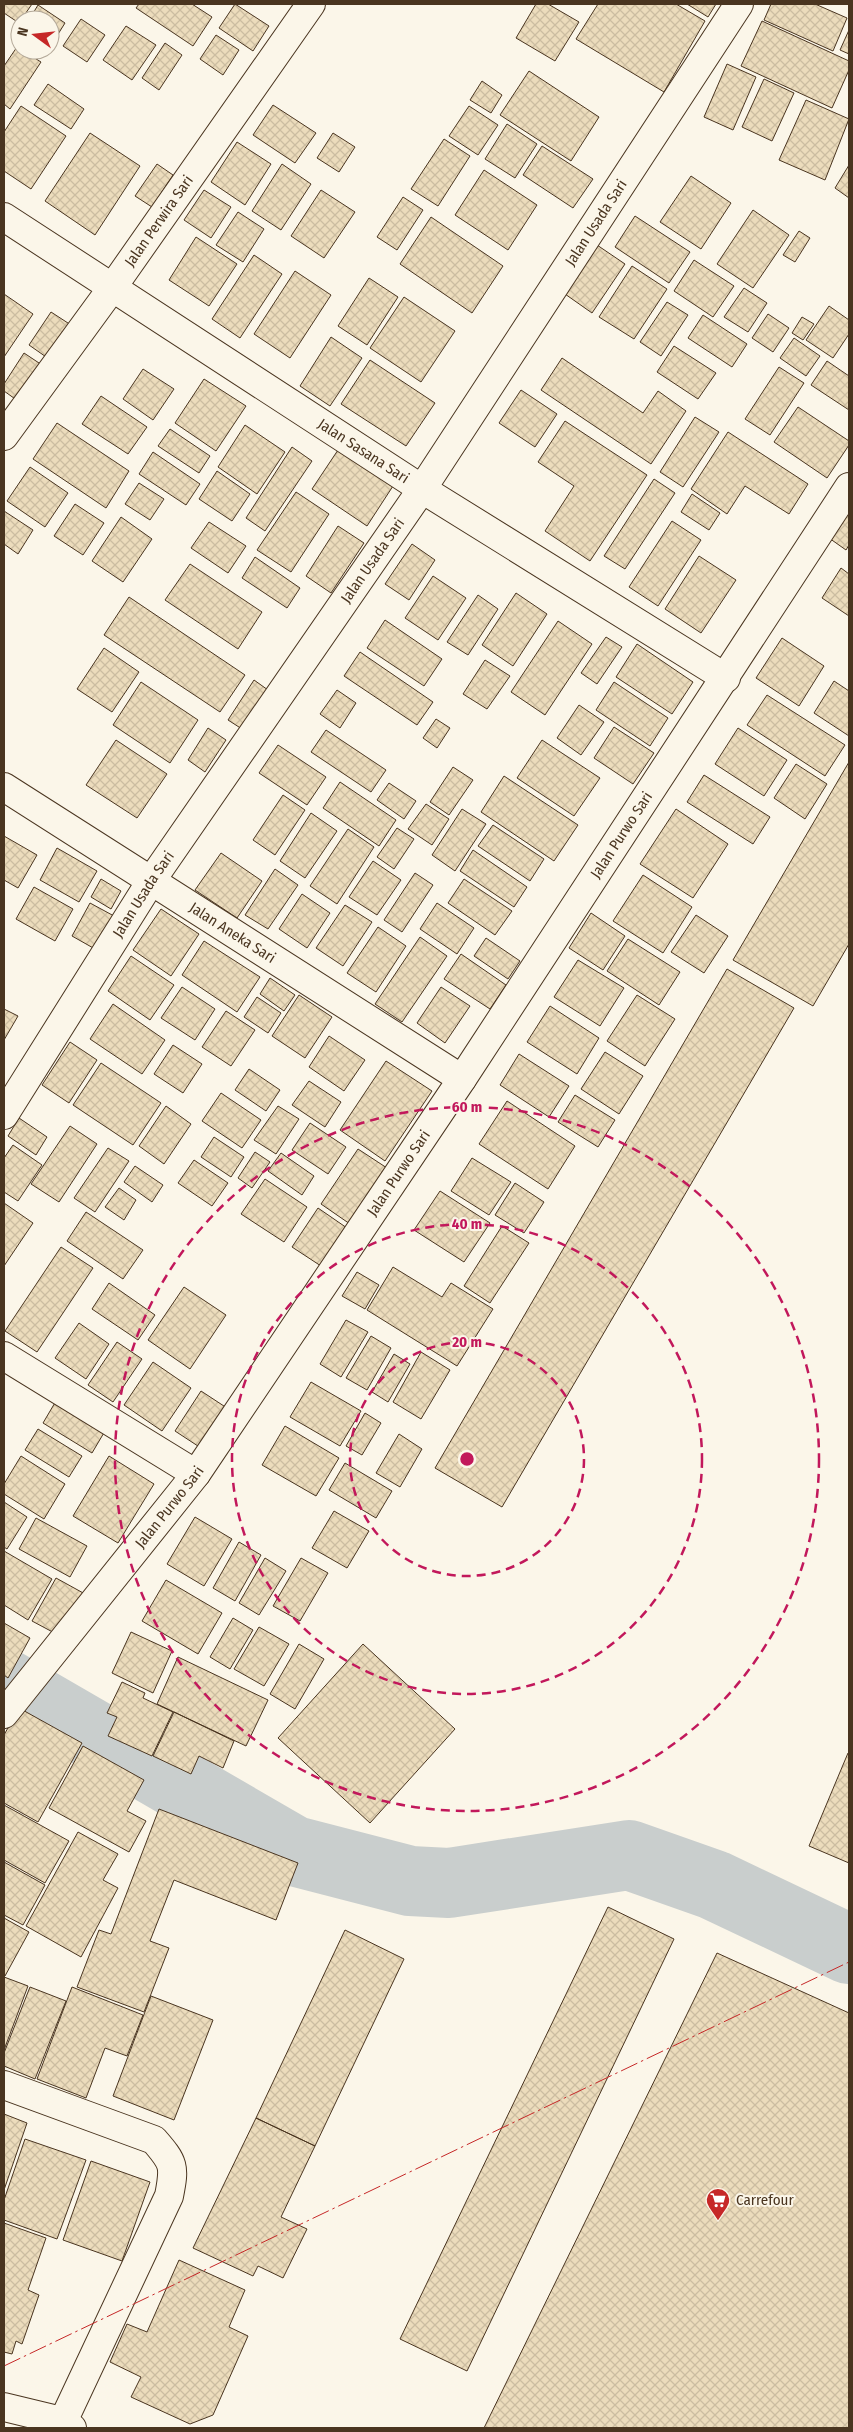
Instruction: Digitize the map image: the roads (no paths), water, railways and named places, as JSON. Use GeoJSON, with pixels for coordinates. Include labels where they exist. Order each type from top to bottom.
{"type":"FeatureCollection","features":[{"type":"Feature","properties":{"kind":"main road","name":"Jalan Perwira Sari"},"geometry":{"type":"LineString","coordinates":[[4,436],[112,288],[311,4]]}},
{"type":"Feature","properties":{"kind":"main road","name":"Jalan Usada Sari"},"geometry":{"type":"LineString","coordinates":[[4,1115],[151,881],[422,489],[739,4]]}},
{"type":"Feature","properties":{"kind":"main road","name":"Jalan Sasana Sari"},"geometry":{"type":"LineString","coordinates":[[4,218],[422,489],[726,678]]}},
{"type":"Feature","properties":{"kind":"main road","name":"Jalan Purwo Sari"},"geometry":{"type":"LineString","coordinates":[[4,1714],[196,1474],[462,1079],[726,678],[849,487]]}},
{"type":"Feature","properties":{"kind":"main road","name":"Jalan Aneka Sari"},"geometry":{"type":"LineString","coordinates":[[4,787],[462,1079]]}},
{"type":"Feature","properties":{"kind":"main road"},"geometry":{"type":"LineString","coordinates":[[4,1356],[196,1474]]}},
{"type":"Feature","properties":{"kind":"main road"},"geometry":{"type":"LineString","coordinates":[[4,2085],[154,2140],[167,2155],[174,2171],[169,2196],[65,2426],[4,2407]]}},
{"type":"Feature","properties":{"kind":"waterway"},"geometry":{"type":"LineString","coordinates":[[4,1683],[294,1851],[410,1881],[449,1883],[629,1855],[714,1885],[849,1949]]}},
{"type":"Feature","properties":{"kind":"place","name":"Carrefour"},"geometry":{"type":"Point","coordinates":[718,2221]}}]}
